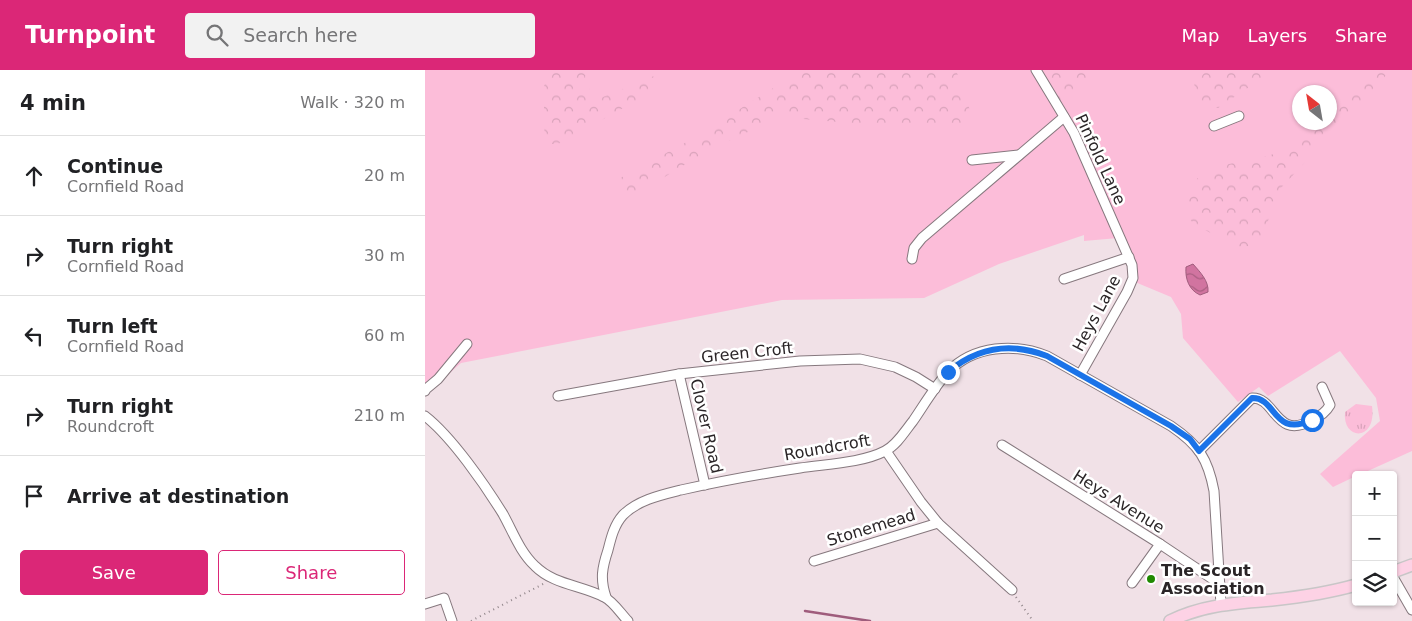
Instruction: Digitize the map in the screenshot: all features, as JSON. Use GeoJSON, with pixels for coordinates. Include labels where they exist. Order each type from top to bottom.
{"type":"FeatureCollection","features":[{"type":"Feature","properties":{"kind":"main road"},"geometry":{"type":"LineString","coordinates":[[1397,571],[1412,565]]}},
{"type":"Feature","properties":{"kind":"main road"},"geometry":{"type":"LineString","coordinates":[[1169,621],[1190,617],[1221,604],[1328,593],[1352,586]]}},
{"type":"Feature","properties":{"kind":"street","name":"Pinfold Lane"},"geometry":{"type":"LineString","coordinates":[[1036,70],[1074,133],[1130,261]]}},
{"type":"Feature","properties":{"kind":"street"},"geometry":{"type":"LineString","coordinates":[[912,259],[916,243],[1064,116]]}},
{"type":"Feature","properties":{"kind":"street"},"geometry":{"type":"LineString","coordinates":[[1214,126],[1239,116]]}},
{"type":"Feature","properties":{"kind":"street"},"geometry":{"type":"LineString","coordinates":[[972,160],[1019,155]]}},
{"type":"Feature","properties":{"kind":"street"},"geometry":{"type":"LineString","coordinates":[[1064,279],[1130,261]]}},
{"type":"Feature","properties":{"kind":"street","name":"Heys Lane"},"geometry":{"type":"LineString","coordinates":[[1080,375],[1127,292],[1133,278],[1130,261]]}},
{"type":"Feature","properties":{"kind":"street"},"geometry":{"type":"LineString","coordinates":[[425,389],[438,379],[467,344]]}},
{"type":"Feature","properties":{"kind":"street","name":"Roundcroft"},"geometry":{"type":"LineString","coordinates":[[606,597],[602,584],[606,556],[614,530],[623,516],[634,507],[655,496],[746,476],[860,460],[886,451],[901,437],[948,372],[964,360],[982,352],[1001,348],[1020,348],[1038,352],[1171,426],[1190,439],[1205,461],[1211,475],[1214,491],[1221,604]]}},
{"type":"Feature","properties":{"kind":"street","name":"Green Croft"},"geometry":{"type":"LineString","coordinates":[[558,396],[679,374],[800,361],[860,359],[895,367],[916,377],[935,390]]}},
{"type":"Feature","properties":{"kind":"street","name":"Clover Road"},"geometry":{"type":"LineString","coordinates":[[679,374],[705,485]]}},
{"type":"Feature","properties":{"kind":"street"},"geometry":{"type":"LineString","coordinates":[[1199,451],[1252,398],[1260,399],[1288,425],[1299,426],[1312,420],[1323,413],[1330,405],[1322,387]]}},
{"type":"Feature","properties":{"kind":"street"},"geometry":{"type":"LineString","coordinates":[[425,416],[444,433],[472,470],[503,515],[519,545],[536,567],[553,579],[606,597],[628,621]]}},
{"type":"Feature","properties":{"kind":"street","name":"Heys Avenue"},"geometry":{"type":"LineString","coordinates":[[1002,445],[1220,584]]}},
{"type":"Feature","properties":{"kind":"street"},"geometry":{"type":"LineString","coordinates":[[886,451],[938,523],[1012,590]]}},
{"type":"Feature","properties":{"kind":"street","name":"Stonemead"},"geometry":{"type":"LineString","coordinates":[[813,561],[938,523]]}},
{"type":"Feature","properties":{"kind":"street"},"geometry":{"type":"LineString","coordinates":[[1132,583],[1160,544]]}},
{"type":"Feature","properties":{"kind":"street"},"geometry":{"type":"LineString","coordinates":[[1397,583],[1412,610]]}},
{"type":"Feature","properties":{"kind":"street"},"geometry":{"type":"LineString","coordinates":[[425,604],[444,598],[452,621]]}},
{"type":"Feature","properties":{"kind":"path"},"geometry":{"type":"LineString","coordinates":[[471,621],[553,579]]}},
{"type":"Feature","properties":{"kind":"path"},"geometry":{"type":"LineString","coordinates":[[1012,590],[1033,621]]}},
{"type":"Feature","properties":{"kind":"green space"},"geometry":{"type":"Polygon","coordinates":[[[425,70],[1412,70],[1412,451],[1368,471],[1352,471],[1352,478],[1333,487],[1320,474],[1380,421],[1376,398],[1340,351],[1268,396],[1259,387],[1238,402],[1183,338],[1181,314],[1171,297],[1135,282],[1118,238],[1084,241],[1084,235],[999,264],[924,298],[782,300],[461,363],[425,395],[425,70]]]}},
{"type":"Feature","properties":{"kind":"green space"},"geometry":{"type":"Polygon","coordinates":[[[552,70],[589,70],[585,77],[590,91],[598,99],[654,76],[661,83],[656,90],[558,144],[546,144],[544,86],[552,70]]]}},
{"type":"Feature","properties":{"kind":"green space"},"geometry":{"type":"Polygon","coordinates":[[[802,70],[956,70],[972,116],[964,125],[908,128],[780,117],[709,150],[635,195],[619,192],[611,183],[692,139],[802,70]]]}},
{"type":"Feature","properties":{"kind":"green space"},"geometry":{"type":"Polygon","coordinates":[[[1040,70],[1105,70],[1062,105],[1040,70]]]}},
{"type":"Feature","properties":{"kind":"green space"},"geometry":{"type":"Polygon","coordinates":[[[1207,70],[1266,70],[1264,77],[1218,108],[1201,102],[1194,84],[1207,70]]]}},
{"type":"Feature","properties":{"kind":"green space"},"geometry":{"type":"Polygon","coordinates":[[[1370,70],[1391,70],[1337,128],[1337,108],[1370,70]]]}},
{"type":"Feature","properties":{"kind":"green space"},"geometry":{"type":"Polygon","coordinates":[[[1316,130],[1335,130],[1280,189],[1262,237],[1250,246],[1233,247],[1191,221],[1188,201],[1189,191],[1193,183],[1201,176],[1221,166],[1279,152],[1291,147],[1316,130]]]}},
{"type":"Feature","properties":{"kind":"green space"},"geometry":{"type":"Polygon","coordinates":[[[1356,404],[1372,406],[1372,418],[1369,426],[1365,431],[1359,433],[1349,428],[1346,422],[1345,412],[1356,404]]]}},
{"type":"Feature","properties":{"kind":"water"},"geometry":{"type":"Polygon","coordinates":[[[1193,264],[1203,277],[1208,288],[1208,292],[1200,295],[1190,287],[1186,276],[1186,267],[1193,264]]]}},
{"type":"Feature","properties":{"kind":"waterway"},"geometry":{"type":"LineString","coordinates":[[805,611],[870,621]]}},
{"type":"Feature","properties":{"kind":"place","name":"The Scout Association"},"geometry":{"type":"Point","coordinates":[1151,579]}},
{"type":"Feature","properties":{"kind":"route"},"geometry":{"type":"LineString","coordinates":[[948,372],[964,360],[992,349],[1011,347],[1038,352],[1171,426],[1190,439],[1199,451],[1252,398],[1260,399],[1288,425],[1299,426],[1312,420]]}}]}
